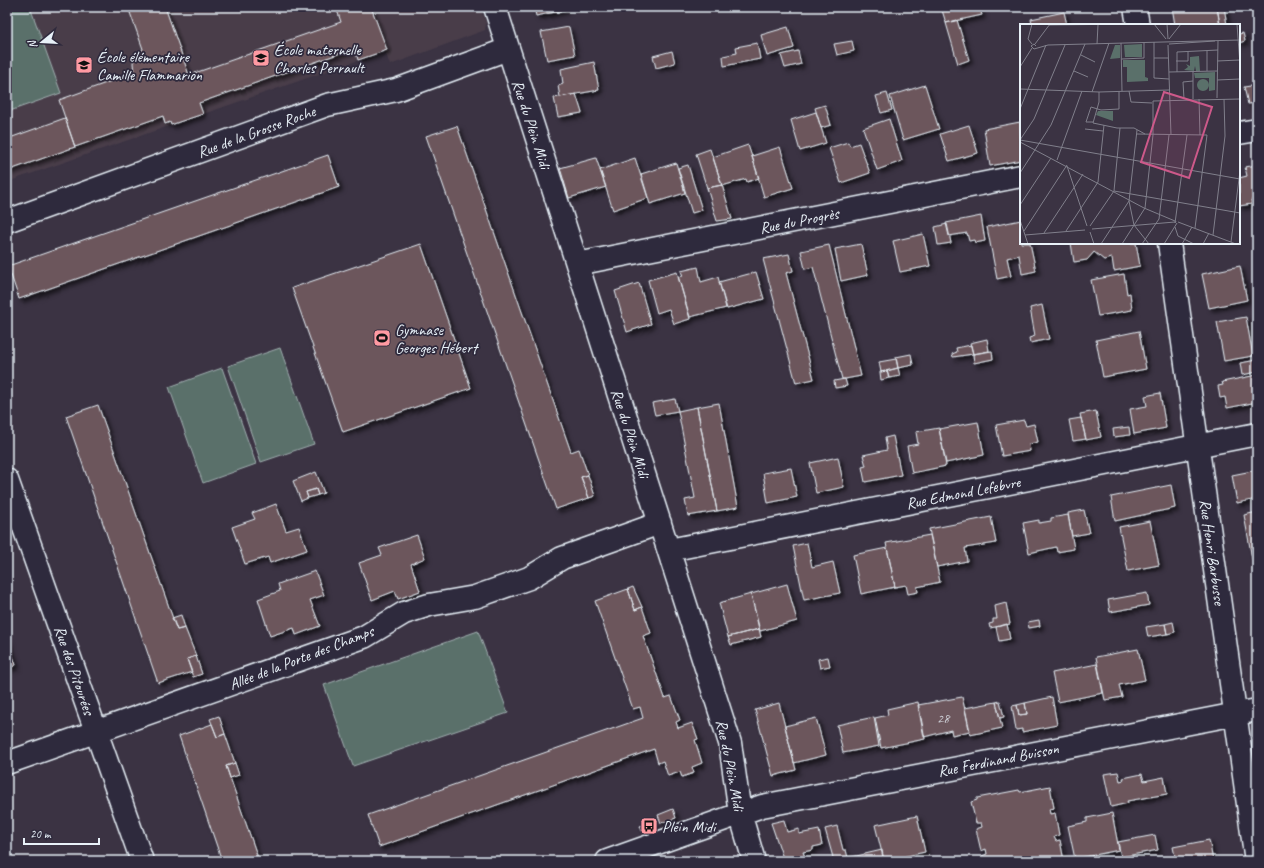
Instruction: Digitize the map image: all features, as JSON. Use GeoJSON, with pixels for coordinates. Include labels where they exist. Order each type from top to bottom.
{"type":"FeatureCollection","features":[{"type":"Feature","properties":{"kind":"street","name":"Rue du Plein Midi"},"geometry":{"type":"LineString","coordinates":[[495,7],[730,743],[740,813],[754,861]]}},
{"type":"Feature","properties":{"kind":"street"},"geometry":{"type":"LineString","coordinates":[[1135,7],[1138,24]]}},
{"type":"Feature","properties":{"kind":"street","name":"Rue de la Grosse Roche"},"geometry":{"type":"LineString","coordinates":[[7,221],[327,105],[396,90],[508,49]]}},
{"type":"Feature","properties":{"kind":"street"},"geometry":{"type":"LineString","coordinates":[[1240,133],[1257,130]]}},
{"type":"Feature","properties":{"kind":"street","name":"Rue du Progrès"},"geometry":{"type":"LineString","coordinates":[[577,264],[1020,176]]}},
{"type":"Feature","properties":{"kind":"street","name":"Rue Henri Barbusse"},"geometry":{"type":"LineString","coordinates":[[1169,244],[1256,861]]}},
{"type":"Feature","properties":{"kind":"street","name":"Rue Edmond Lefebvre"},"geometry":{"type":"LineString","coordinates":[[669,550],[1257,434]]}},
{"type":"Feature","properties":{"kind":"street","name":"Rue des Pitourées"},"geometry":{"type":"LineString","coordinates":[[7,480],[11,503],[97,733],[142,861]]}},
{"type":"Feature","properties":{"kind":"street","name":"Allée de la Porte des Champs"},"geometry":{"type":"LineString","coordinates":[[7,763],[97,733],[364,636],[404,613],[430,605],[475,597],[529,578],[562,558],[660,523]]}},
{"type":"Feature","properties":{"kind":"street","name":"Rue Ferdinand Buisson"},"geometry":{"type":"LineString","coordinates":[[607,861],[762,806],[913,775],[1257,710]]}},
{"type":"Feature","properties":{"kind":"shaded area"},"geometry":{"type":"Polygon","coordinates":[[[7,7],[480,7],[486,23],[485,30],[390,65],[385,51],[7,182],[7,7]]]}},
{"type":"Feature","properties":{"kind":"green space"},"geometry":{"type":"Polygon","coordinates":[[[7,7],[30,7],[61,93],[7,112],[7,7]]]}},
{"type":"Feature","properties":{"kind":"green space"},"geometry":{"type":"Polygon","coordinates":[[[280,348],[314,444],[261,462],[228,366],[280,348]]]}},
{"type":"Feature","properties":{"kind":"green space"},"geometry":{"type":"Polygon","coordinates":[[[222,368],[256,464],[203,483],[169,387],[222,368]]]}},
{"type":"Feature","properties":{"kind":"green space"},"geometry":{"type":"Polygon","coordinates":[[[478,631],[508,713],[353,766],[324,685],[478,631]]]}},
{"type":"Feature","properties":{"kind":"building"},"geometry":{"type":"Polygon","coordinates":[[[128,7],[165,7],[189,75],[341,22],[336,7],[371,7],[387,50],[358,60],[355,48],[199,103],[203,114],[171,125],[170,122],[165,124],[163,116],[75,147],[59,100],[134,73],[134,58],[143,49],[128,7]]]}},
{"type":"Feature","properties":{"kind":"building"},"geometry":{"type":"Polygon","coordinates":[[[534,7],[565,7],[565,10],[536,16],[534,7]]]}},
{"type":"Feature","properties":{"kind":"building"},"geometry":{"type":"Polygon","coordinates":[[[941,7],[979,7],[982,15],[946,23],[941,7]]]}},
{"type":"Feature","properties":{"kind":"building"},"geometry":{"type":"Polygon","coordinates":[[[1172,7],[1217,7],[1220,24],[1175,24],[1172,7]]]}},
{"type":"Feature","properties":{"kind":"building"},"geometry":{"type":"Polygon","coordinates":[[[1217,7],[1224,7],[1227,24],[1220,24],[1217,7]]]}},
{"type":"Feature","properties":{"kind":"building"},"geometry":{"type":"Polygon","coordinates":[[[1064,12],[1067,24],[1032,24],[1031,19],[1064,12]]]}},
{"type":"Feature","properties":{"kind":"building"},"geometry":{"type":"Polygon","coordinates":[[[957,20],[969,60],[958,64],[946,23],[957,20]]]}},
{"type":"Feature","properties":{"kind":"building"},"geometry":{"type":"Polygon","coordinates":[[[569,27],[575,55],[547,60],[541,32],[569,27]]]}},
{"type":"Feature","properties":{"kind":"building"},"geometry":{"type":"Polygon","coordinates":[[[788,27],[794,48],[767,56],[761,35],[788,27]]]}},
{"type":"Feature","properties":{"kind":"building"},"geometry":{"type":"Polygon","coordinates":[[[1243,33],[1245,41],[1240,43],[1240,34],[1243,33]]]}},
{"type":"Feature","properties":{"kind":"building"},"geometry":{"type":"Polygon","coordinates":[[[852,41],[854,51],[837,55],[834,44],[852,41]]]}},
{"type":"Feature","properties":{"kind":"building"},"geometry":{"type":"Polygon","coordinates":[[[757,43],[760,59],[724,66],[723,56],[737,53],[736,47],[757,43]]]}},
{"type":"Feature","properties":{"kind":"building"},"geometry":{"type":"Polygon","coordinates":[[[672,51],[675,63],[656,68],[653,56],[672,51]]]}},
{"type":"Feature","properties":{"kind":"building"},"geometry":{"type":"Polygon","coordinates":[[[798,51],[801,64],[785,68],[781,55],[798,51]]]}},
{"type":"Feature","properties":{"kind":"building"},"geometry":{"type":"Polygon","coordinates":[[[594,62],[599,90],[560,97],[558,86],[563,84],[561,69],[594,62]]]}},
{"type":"Feature","properties":{"kind":"building"},"geometry":{"type":"Polygon","coordinates":[[[925,85],[939,129],[903,140],[890,96],[925,85]]]}},
{"type":"Feature","properties":{"kind":"building"},"geometry":{"type":"Polygon","coordinates":[[[1257,85],[1257,103],[1248,104],[1244,87],[1257,85]]]}},
{"type":"Feature","properties":{"kind":"building"},"geometry":{"type":"Polygon","coordinates":[[[887,93],[892,110],[881,113],[876,96],[887,93]]]}},
{"type":"Feature","properties":{"kind":"building"},"geometry":{"type":"Polygon","coordinates":[[[576,94],[582,113],[558,117],[554,98],[576,94]]]}},
{"type":"Feature","properties":{"kind":"building"},"geometry":{"type":"Polygon","coordinates":[[[825,105],[831,125],[821,128],[815,108],[825,105]]]}},
{"type":"Feature","properties":{"kind":"building"},"geometry":{"type":"Polygon","coordinates":[[[816,112],[826,143],[800,151],[791,120],[816,112]]]}},
{"type":"Feature","properties":{"kind":"building"},"geometry":{"type":"Polygon","coordinates":[[[65,118],[75,147],[7,171],[7,139],[65,118]]]}},
{"type":"Feature","properties":{"kind":"building"},"geometry":{"type":"Polygon","coordinates":[[[889,119],[902,161],[877,170],[863,128],[889,119]]]}},
{"type":"Feature","properties":{"kind":"building"},"geometry":{"type":"Polygon","coordinates":[[[1020,122],[1020,160],[990,166],[984,129],[1020,122]]]}},
{"type":"Feature","properties":{"kind":"building"},"geometry":{"type":"Polygon","coordinates":[[[969,125],[978,153],[949,161],[940,134],[969,125]]]}},
{"type":"Feature","properties":{"kind":"building"},"geometry":{"type":"Polygon","coordinates":[[[457,126],[571,452],[579,449],[588,475],[581,477],[589,498],[556,509],[426,136],[457,126]]]}},
{"type":"Feature","properties":{"kind":"building"},"geometry":{"type":"Polygon","coordinates":[[[848,142],[850,146],[859,143],[870,173],[841,183],[829,148],[848,142]]]}},
{"type":"Feature","properties":{"kind":"building"},"geometry":{"type":"Polygon","coordinates":[[[748,145],[759,178],[747,182],[746,179],[722,186],[713,157],[748,145]]]}},
{"type":"Feature","properties":{"kind":"building"},"geometry":{"type":"Polygon","coordinates":[[[780,147],[793,188],[764,197],[752,156],[780,147]]]}},
{"type":"Feature","properties":{"kind":"building"},"geometry":{"type":"Polygon","coordinates":[[[710,149],[722,185],[707,188],[696,154],[710,149]]]}},
{"type":"Feature","properties":{"kind":"building"},"geometry":{"type":"Polygon","coordinates":[[[328,155],[339,187],[19,299],[8,266],[328,155]]]}},
{"type":"Feature","properties":{"kind":"building"},"geometry":{"type":"Polygon","coordinates":[[[596,158],[606,187],[569,198],[560,168],[596,158]]]}},
{"type":"Feature","properties":{"kind":"building"},"geometry":{"type":"Polygon","coordinates":[[[635,158],[648,198],[613,210],[600,170],[635,158]]]}},
{"type":"Feature","properties":{"kind":"building"},"geometry":{"type":"Polygon","coordinates":[[[676,163],[685,193],[650,204],[641,174],[676,163]]]}},
{"type":"Feature","properties":{"kind":"building"},"geometry":{"type":"Polygon","coordinates":[[[688,165],[702,210],[692,213],[678,168],[688,165]]]}},
{"type":"Feature","properties":{"kind":"building"},"geometry":{"type":"Polygon","coordinates":[[[1257,165],[1257,199],[1251,200],[1252,204],[1240,206],[1240,178],[1247,176],[1245,167],[1257,165]]]}},
{"type":"Feature","properties":{"kind":"building"},"geometry":{"type":"Polygon","coordinates":[[[722,185],[732,219],[717,221],[707,188],[722,185]]]}},
{"type":"Feature","properties":{"kind":"building"},"geometry":{"type":"Polygon","coordinates":[[[981,216],[985,241],[975,243],[974,240],[969,241],[967,233],[949,236],[946,223],[981,216]]]}},
{"type":"Feature","properties":{"kind":"building"},"geometry":{"type":"Polygon","coordinates":[[[1020,220],[1020,244],[1030,244],[1036,271],[1022,274],[1019,255],[1007,258],[1011,276],[997,279],[987,227],[1020,220]]]}},
{"type":"Feature","properties":{"kind":"building"},"geometry":{"type":"Polygon","coordinates":[[[947,224],[951,243],[938,245],[935,227],[947,224]]]}},
{"type":"Feature","properties":{"kind":"building"},"geometry":{"type":"Polygon","coordinates":[[[923,234],[930,266],[900,272],[893,241],[923,234]]]}},
{"type":"Feature","properties":{"kind":"building","name":"Gymnase Georges Hébert"},"geometry":{"type":"Polygon","coordinates":[[[421,244],[471,388],[343,432],[292,288],[421,244]]]}},
{"type":"Feature","properties":{"kind":"building"},"geometry":{"type":"Polygon","coordinates":[[[861,244],[868,275],[841,281],[835,249],[861,244]]]}},
{"type":"Feature","properties":{"kind":"building"},"geometry":{"type":"Polygon","coordinates":[[[1071,244],[1136,244],[1140,266],[1114,271],[1112,258],[1104,260],[1094,252],[1087,260],[1074,262],[1071,244]]]}},
{"type":"Feature","properties":{"kind":"building"},"geometry":{"type":"Polygon","coordinates":[[[829,245],[861,376],[845,379],[842,379],[813,267],[805,269],[801,251],[829,245]]]}},
{"type":"Feature","properties":{"kind":"building"},"geometry":{"type":"Polygon","coordinates":[[[789,254],[793,271],[786,273],[814,379],[796,383],[763,259],[789,254]]]}},
{"type":"Feature","properties":{"kind":"building"},"geometry":{"type":"Polygon","coordinates":[[[1240,266],[1247,300],[1209,308],[1202,274],[1240,266]]]}},
{"type":"Feature","properties":{"kind":"building"},"geometry":{"type":"Polygon","coordinates":[[[698,267],[701,282],[718,277],[726,308],[690,317],[678,277],[683,276],[681,271],[698,267]]]}},
{"type":"Feature","properties":{"kind":"building"},"geometry":{"type":"Polygon","coordinates":[[[677,272],[690,319],[674,324],[669,309],[657,313],[648,280],[677,272]]]}},
{"type":"Feature","properties":{"kind":"building"},"geometry":{"type":"Polygon","coordinates":[[[756,272],[764,299],[727,309],[719,282],[756,272]]]}},
{"type":"Feature","properties":{"kind":"building"},"geometry":{"type":"Polygon","coordinates":[[[1124,274],[1127,294],[1130,293],[1132,310],[1098,316],[1091,280],[1124,274]]]}},
{"type":"Feature","properties":{"kind":"building"},"geometry":{"type":"Polygon","coordinates":[[[639,283],[651,324],[627,332],[615,291],[639,283]]]}},
{"type":"Feature","properties":{"kind":"building"},"geometry":{"type":"Polygon","coordinates":[[[1042,305],[1049,339],[1030,343],[1029,338],[1035,336],[1030,308],[1042,305]]]}},
{"type":"Feature","properties":{"kind":"building"},"geometry":{"type":"Polygon","coordinates":[[[1246,317],[1253,356],[1224,361],[1217,322],[1246,317]]]}},
{"type":"Feature","properties":{"kind":"building"},"geometry":{"type":"Polygon","coordinates":[[[1139,331],[1146,369],[1103,377],[1096,340],[1139,331]]]}},
{"type":"Feature","properties":{"kind":"building"},"geometry":{"type":"Polygon","coordinates":[[[987,339],[989,351],[973,354],[970,343],[987,339]]]}},
{"type":"Feature","properties":{"kind":"building"},"geometry":{"type":"Polygon","coordinates":[[[971,345],[973,354],[953,357],[952,354],[957,352],[956,348],[971,345]]]}},
{"type":"Feature","properties":{"kind":"building"},"geometry":{"type":"Polygon","coordinates":[[[992,351],[993,359],[974,363],[973,354],[992,351]]]}},
{"type":"Feature","properties":{"kind":"building"},"geometry":{"type":"Polygon","coordinates":[[[911,354],[913,365],[898,368],[896,357],[911,354]]]}},
{"type":"Feature","properties":{"kind":"building"},"geometry":{"type":"Polygon","coordinates":[[[896,359],[898,368],[881,372],[879,362],[896,359]]]}},
{"type":"Feature","properties":{"kind":"building"},"geometry":{"type":"Polygon","coordinates":[[[1257,360],[1257,372],[1242,375],[1240,363],[1257,360]]]}},
{"type":"Feature","properties":{"kind":"building"},"geometry":{"type":"Polygon","coordinates":[[[898,368],[900,376],[889,378],[887,371],[898,368]]]}},
{"type":"Feature","properties":{"kind":"building"},"geometry":{"type":"Polygon","coordinates":[[[887,371],[889,378],[881,380],[880,372],[887,371]]]}},
{"type":"Feature","properties":{"kind":"building"},"geometry":{"type":"Polygon","coordinates":[[[1257,375],[1257,402],[1227,408],[1225,397],[1220,398],[1218,386],[1223,385],[1222,382],[1257,375]]]}},
{"type":"Feature","properties":{"kind":"building"},"geometry":{"type":"Polygon","coordinates":[[[845,379],[847,386],[835,388],[834,381],[845,379]]]}},
{"type":"Feature","properties":{"kind":"building"},"geometry":{"type":"Polygon","coordinates":[[[1160,393],[1166,428],[1134,434],[1130,409],[1147,406],[1145,396],[1160,393]]]}},
{"type":"Feature","properties":{"kind":"building"},"geometry":{"type":"Polygon","coordinates":[[[675,399],[678,411],[655,415],[652,403],[675,399]]]}},
{"type":"Feature","properties":{"kind":"building"},"geometry":{"type":"Polygon","coordinates":[[[719,403],[738,507],[717,511],[697,407],[719,403]]]}},
{"type":"Feature","properties":{"kind":"building"},"geometry":{"type":"Polygon","coordinates":[[[98,405],[177,630],[185,628],[196,656],[187,659],[192,672],[158,683],[66,416],[98,405]]]}},
{"type":"Feature","properties":{"kind":"building"},"geometry":{"type":"Polygon","coordinates":[[[697,407],[717,511],[688,516],[685,500],[695,498],[678,411],[697,407]]]}},
{"type":"Feature","properties":{"kind":"building"},"geometry":{"type":"Polygon","coordinates":[[[1096,411],[1101,437],[1086,440],[1080,414],[1096,411]]]}},
{"type":"Feature","properties":{"kind":"building"},"geometry":{"type":"Polygon","coordinates":[[[1081,418],[1086,439],[1073,441],[1069,420],[1081,418]]]}},
{"type":"Feature","properties":{"kind":"building"},"geometry":{"type":"Polygon","coordinates":[[[1024,420],[1026,426],[1034,424],[1038,442],[1029,444],[1030,451],[1002,456],[996,425],[1024,420]]]}},
{"type":"Feature","properties":{"kind":"building"},"geometry":{"type":"Polygon","coordinates":[[[978,422],[984,455],[946,463],[939,429],[978,422]]]}},
{"type":"Feature","properties":{"kind":"building"},"geometry":{"type":"Polygon","coordinates":[[[1129,427],[1130,435],[1114,437],[1113,429],[1129,427]]]}},
{"type":"Feature","properties":{"kind":"building"},"geometry":{"type":"Polygon","coordinates":[[[939,428],[946,466],[912,473],[907,446],[918,444],[916,432],[939,428]]]}},
{"type":"Feature","properties":{"kind":"building"},"geometry":{"type":"Polygon","coordinates":[[[893,436],[901,475],[865,482],[862,467],[866,466],[863,455],[887,450],[885,438],[893,436]]]}},
{"type":"Feature","properties":{"kind":"building"},"geometry":{"type":"Polygon","coordinates":[[[838,457],[844,487],[816,493],[810,463],[838,457]]]}},
{"type":"Feature","properties":{"kind":"building"},"geometry":{"type":"Polygon","coordinates":[[[791,468],[797,497],[768,503],[763,473],[791,468]]]}},
{"type":"Feature","properties":{"kind":"building"},"geometry":{"type":"Polygon","coordinates":[[[1257,470],[1257,499],[1237,503],[1232,475],[1257,470]]]}},
{"type":"Feature","properties":{"kind":"building"},"geometry":{"type":"Polygon","coordinates":[[[316,472],[324,493],[318,495],[316,489],[306,492],[308,498],[301,501],[293,481],[316,472]]]}},
{"type":"Feature","properties":{"kind":"building"},"geometry":{"type":"Polygon","coordinates":[[[588,475],[595,496],[589,498],[581,477],[588,475]]]}},
{"type":"Feature","properties":{"kind":"building"},"geometry":{"type":"Polygon","coordinates":[[[1171,485],[1175,508],[1115,521],[1111,497],[1171,485]]]}},
{"type":"Feature","properties":{"kind":"building"},"geometry":{"type":"Polygon","coordinates":[[[316,489],[318,495],[308,498],[306,492],[316,489]]]}},
{"type":"Feature","properties":{"kind":"building"},"geometry":{"type":"Polygon","coordinates":[[[276,504],[286,531],[299,527],[307,550],[270,563],[268,557],[245,564],[232,527],[255,519],[252,513],[276,504]]]}},
{"type":"Feature","properties":{"kind":"building"},"geometry":{"type":"Polygon","coordinates":[[[1084,510],[1089,533],[1072,536],[1068,513],[1084,510]]]}},
{"type":"Feature","properties":{"kind":"building"},"geometry":{"type":"Polygon","coordinates":[[[1257,512],[1257,552],[1251,553],[1244,515],[1257,512]]]}},
{"type":"Feature","properties":{"kind":"building"},"geometry":{"type":"Polygon","coordinates":[[[1068,515],[1074,549],[1057,552],[1056,547],[1029,553],[1023,523],[1039,520],[1039,523],[1051,521],[1051,518],[1068,515]]]}},
{"type":"Feature","properties":{"kind":"building"},"geometry":{"type":"Polygon","coordinates":[[[991,517],[996,543],[965,548],[967,561],[937,567],[929,529],[991,517]]]}},
{"type":"Feature","properties":{"kind":"building"},"geometry":{"type":"Polygon","coordinates":[[[1150,521],[1159,565],[1128,571],[1119,527],[1150,521]]]}},
{"type":"Feature","properties":{"kind":"building"},"geometry":{"type":"Polygon","coordinates":[[[417,535],[425,558],[411,564],[420,591],[398,599],[395,591],[372,600],[359,563],[382,555],[379,548],[417,535]]]}},
{"type":"Feature","properties":{"kind":"building"},"geometry":{"type":"Polygon","coordinates":[[[930,535],[940,582],[917,587],[918,592],[908,594],[906,585],[895,587],[886,543],[930,535]]]}},
{"type":"Feature","properties":{"kind":"building"},"geometry":{"type":"Polygon","coordinates":[[[807,543],[812,567],[833,562],[840,593],[804,600],[793,546],[807,543]]]}},
{"type":"Feature","properties":{"kind":"building"},"geometry":{"type":"Polygon","coordinates":[[[887,548],[895,587],[861,594],[853,555],[887,548]]]}},
{"type":"Feature","properties":{"kind":"building"},"geometry":{"type":"Polygon","coordinates":[[[1257,552],[1257,581],[1251,553],[1257,552]]]}},
{"type":"Feature","properties":{"kind":"building"},"geometry":{"type":"Polygon","coordinates":[[[315,571],[324,595],[310,600],[320,626],[296,635],[294,628],[270,636],[258,599],[280,591],[278,584],[315,571]]]}},
{"type":"Feature","properties":{"kind":"building"},"geometry":{"type":"Polygon","coordinates":[[[787,584],[797,621],[760,631],[751,594],[787,584]]]}},
{"type":"Feature","properties":{"kind":"building"},"geometry":{"type":"Polygon","coordinates":[[[633,587],[642,607],[635,610],[628,589],[633,587]]]}},
{"type":"Feature","properties":{"kind":"building"},"geometry":{"type":"Polygon","coordinates":[[[628,589],[635,610],[642,607],[651,633],[643,636],[665,698],[671,696],[680,720],[676,722],[678,728],[692,723],[698,739],[695,740],[702,763],[692,767],[694,773],[682,777],[680,772],[668,776],[663,761],[658,763],[654,749],[379,847],[368,815],[643,718],[640,707],[633,709],[595,601],[628,589]]]}},
{"type":"Feature","properties":{"kind":"building"},"geometry":{"type":"Polygon","coordinates":[[[1147,593],[1149,605],[1110,612],[1108,600],[1147,593]]]}},
{"type":"Feature","properties":{"kind":"building"},"geometry":{"type":"Polygon","coordinates":[[[751,594],[759,629],[728,637],[719,603],[751,594]]]}},
{"type":"Feature","properties":{"kind":"building"},"geometry":{"type":"Polygon","coordinates":[[[1006,603],[1010,624],[990,628],[989,624],[993,623],[993,619],[997,619],[995,606],[1006,603]]]}},
{"type":"Feature","properties":{"kind":"building"},"geometry":{"type":"Polygon","coordinates":[[[181,615],[185,628],[177,630],[172,618],[181,615]]]}},
{"type":"Feature","properties":{"kind":"building"},"geometry":{"type":"Polygon","coordinates":[[[1039,620],[1040,626],[1029,628],[1028,622],[1039,620]]]}},
{"type":"Feature","properties":{"kind":"building"},"geometry":{"type":"Polygon","coordinates":[[[1173,622],[1175,632],[1167,634],[1165,624],[1173,622]]]}},
{"type":"Feature","properties":{"kind":"building"},"geometry":{"type":"Polygon","coordinates":[[[1007,624],[1010,639],[999,641],[996,627],[1007,624]]]}},
{"type":"Feature","properties":{"kind":"building"},"geometry":{"type":"Polygon","coordinates":[[[1165,624],[1167,634],[1148,637],[1146,627],[1165,624]]]}},
{"type":"Feature","properties":{"kind":"building"},"geometry":{"type":"Polygon","coordinates":[[[759,629],[761,637],[731,645],[728,637],[759,629]]]}},
{"type":"Feature","properties":{"kind":"building"},"geometry":{"type":"Polygon","coordinates":[[[7,639],[16,665],[7,669],[7,639]]]}},
{"type":"Feature","properties":{"kind":"building"},"geometry":{"type":"Polygon","coordinates":[[[1138,649],[1145,680],[1119,685],[1122,697],[1105,700],[1096,657],[1138,649]]]}},
{"type":"Feature","properties":{"kind":"building"},"geometry":{"type":"Polygon","coordinates":[[[196,656],[202,674],[193,677],[187,659],[196,656]]]}},
{"type":"Feature","properties":{"kind":"building"},"geometry":{"type":"Polygon","coordinates":[[[828,657],[830,666],[820,668],[818,659],[828,657]]]}},
{"type":"Feature","properties":{"kind":"building"},"geometry":{"type":"Polygon","coordinates":[[[1097,664],[1103,693],[1058,702],[1052,673],[1097,664]]]}},
{"type":"Feature","properties":{"kind":"building"},"geometry":{"type":"Polygon","coordinates":[[[962,697],[970,731],[952,735],[951,730],[924,737],[918,705],[962,697]]]}},
{"type":"Feature","properties":{"kind":"building"},"geometry":{"type":"Polygon","coordinates":[[[1052,697],[1057,725],[1022,732],[1022,729],[1016,730],[1012,706],[1017,705],[1019,715],[1027,714],[1025,703],[1052,697]]]}},
{"type":"Feature","properties":{"kind":"building"},"geometry":{"type":"Polygon","coordinates":[[[1000,701],[1004,717],[1000,718],[996,702],[1000,701]]]}},
{"type":"Feature","properties":{"kind":"building"},"geometry":{"type":"Polygon","coordinates":[[[918,702],[925,739],[881,748],[875,718],[888,715],[887,709],[918,702]]]}},
{"type":"Feature","properties":{"kind":"building"},"geometry":{"type":"Polygon","coordinates":[[[996,702],[1002,728],[970,735],[965,708],[996,702]]]}},
{"type":"Feature","properties":{"kind":"building"},"geometry":{"type":"Polygon","coordinates":[[[779,703],[796,770],[773,776],[755,710],[779,703]]]}},
{"type":"Feature","properties":{"kind":"building"},"geometry":{"type":"Polygon","coordinates":[[[1025,703],[1027,714],[1019,715],[1017,705],[1025,703]]]}},
{"type":"Feature","properties":{"kind":"building"},"geometry":{"type":"Polygon","coordinates":[[[219,716],[225,734],[217,737],[210,719],[219,716]]]}},
{"type":"Feature","properties":{"kind":"building"},"geometry":{"type":"Polygon","coordinates":[[[874,717],[879,746],[843,753],[837,725],[874,717]]]}},
{"type":"Feature","properties":{"kind":"building"},"geometry":{"type":"Polygon","coordinates":[[[816,718],[826,755],[794,763],[785,726],[816,718]]]}},
{"type":"Feature","properties":{"kind":"building"},"geometry":{"type":"Polygon","coordinates":[[[212,724],[217,737],[225,734],[235,763],[226,766],[259,861],[222,861],[179,736],[212,724]]]}},
{"type":"Feature","properties":{"kind":"building"},"geometry":{"type":"Polygon","coordinates":[[[235,763],[239,775],[230,778],[226,766],[235,763]]]}},
{"type":"Feature","properties":{"kind":"building"},"geometry":{"type":"Polygon","coordinates":[[[1118,772],[1120,781],[1124,780],[1123,778],[1142,774],[1144,781],[1164,777],[1167,794],[1127,801],[1128,803],[1111,807],[1104,774],[1118,772]]]}},
{"type":"Feature","properties":{"kind":"building"},"geometry":{"type":"Polygon","coordinates":[[[1050,786],[1054,808],[1049,809],[1050,814],[1055,813],[1059,835],[1054,837],[1056,841],[1060,840],[1064,861],[983,861],[982,856],[987,854],[986,849],[981,851],[976,829],[982,827],[981,823],[976,823],[971,802],[977,800],[977,798],[1050,786]]]}},
{"type":"Feature","properties":{"kind":"building"},"geometry":{"type":"Polygon","coordinates":[[[673,809],[676,818],[661,823],[658,815],[673,809]]]}},
{"type":"Feature","properties":{"kind":"building"},"geometry":{"type":"Polygon","coordinates":[[[1112,813],[1119,850],[1075,859],[1068,826],[1087,822],[1087,818],[1112,813]]]}},
{"type":"Feature","properties":{"kind":"building"},"geometry":{"type":"Polygon","coordinates":[[[917,816],[925,852],[884,861],[875,825],[917,816]]]}},
{"type":"Feature","properties":{"kind":"building"},"geometry":{"type":"Polygon","coordinates":[[[784,820],[787,832],[799,829],[799,834],[819,830],[822,845],[813,847],[813,850],[803,852],[805,857],[793,861],[784,861],[771,823],[784,820]]]}},
{"type":"Feature","properties":{"kind":"building"},"geometry":{"type":"Polygon","coordinates":[[[654,822],[656,826],[642,831],[640,826],[654,822]]]}},
{"type":"Feature","properties":{"kind":"building"},"geometry":{"type":"Polygon","coordinates":[[[837,826],[843,850],[846,850],[848,858],[882,850],[884,861],[834,861],[825,829],[837,826]]]}},
{"type":"Feature","properties":{"kind":"building"},"geometry":{"type":"Polygon","coordinates":[[[1155,835],[1158,850],[1121,857],[1118,842],[1155,835]]]}},
{"type":"Feature","properties":{"kind":"building"},"geometry":{"type":"Polygon","coordinates":[[[1209,840],[1213,861],[1176,861],[1173,847],[1209,840]]]}},
{"type":"Feature","properties":{"kind":"place","name":"École maternelle Charles Perrault"},"geometry":{"type":"Point","coordinates":[261,58]}},
{"type":"Feature","properties":{"kind":"place","name":"École élémentaire Camille Flammarion"},"geometry":{"type":"Point","coordinates":[84,65]}},
{"type":"Feature","properties":{"kind":"place","name":"Gymnase Georges Hébert"},"geometry":{"type":"Point","coordinates":[382,338]}},
{"type":"Feature","properties":{"kind":"place","name":"Plein Midi"},"geometry":{"type":"Point","coordinates":[649,826]}}]}
